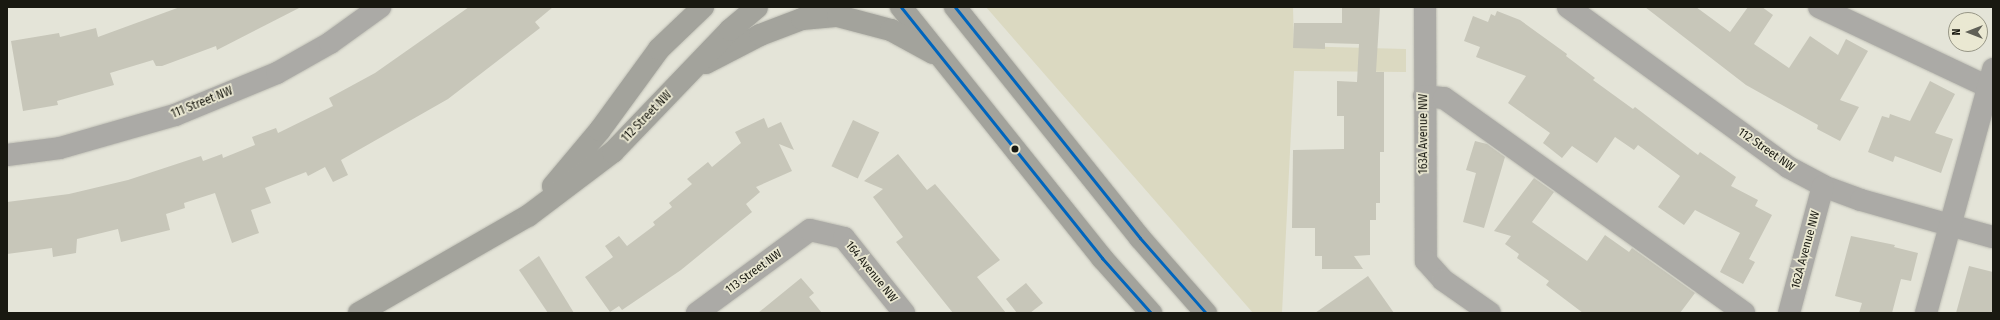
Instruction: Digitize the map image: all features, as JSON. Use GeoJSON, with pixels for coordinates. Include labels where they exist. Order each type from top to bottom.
{"type":"FeatureCollection","features":[{"type":"Feature","properties":{"kind":"main road","name":"112 Street NW"},"geometry":{"type":"LineString","coordinates":[[528,216],[600,130],[659,49],[703,7]]}},
{"type":"Feature","properties":{"kind":"main road","name":"112 Street NW"},"geometry":{"type":"LineString","coordinates":[[359,313],[528,216],[613,152],[730,30],[757,7]]}},
{"type":"Feature","properties":{"kind":"main road"},"geometry":{"type":"LineString","coordinates":[[901,7],[1102,258],[1151,313]]}},
{"type":"Feature","properties":{"kind":"main road"},"geometry":{"type":"LineString","coordinates":[[955,7],[1140,238],[1206,313]]}},
{"type":"Feature","properties":{"kind":"main road"},"geometry":{"type":"LineString","coordinates":[[694,69],[760,35],[802,19],[838,16],[891,30],[941,58]]}},
{"type":"Feature","properties":{"kind":"street","name":"111 Street NW"},"geometry":{"type":"LineString","coordinates":[[7,155],[60,148],[175,115],[277,73],[330,43],[380,7]]}},
{"type":"Feature","properties":{"kind":"street","name":"163A Avenue NW"},"geometry":{"type":"LineString","coordinates":[[1425,7],[1424,96],[1426,261],[1442,280],[1490,313]]}},
{"type":"Feature","properties":{"kind":"street","name":"112 Street NW"},"geometry":{"type":"LineString","coordinates":[[1568,7],[1788,167],[1823,186],[1993,237]]}},
{"type":"Feature","properties":{"kind":"street"},"geometry":{"type":"LineString","coordinates":[[1819,7],[1990,78],[1926,313]]}},
{"type":"Feature","properties":{"kind":"street"},"geometry":{"type":"LineString","coordinates":[[1424,96],[1444,98],[1744,313]]}},
{"type":"Feature","properties":{"kind":"street","name":"162A Avenue NW"},"geometry":{"type":"LineString","coordinates":[[1789,313],[1823,186]]}},
{"type":"Feature","properties":{"kind":"street","name":"113 Street NW"},"geometry":{"type":"LineString","coordinates":[[697,313],[810,230]]}},
{"type":"Feature","properties":{"kind":"street","name":"164 Avenue NW"},"geometry":{"type":"LineString","coordinates":[[810,230],[844,238],[904,313]]}},
{"type":"Feature","properties":{"kind":"shaded area"},"geometry":{"type":"Polygon","coordinates":[[[986,7],[1293,7],[1294,46],[1406,49],[1406,72],[1294,71],[1282,313],[1253,313],[986,7]]]}},
{"type":"Feature","properties":{"kind":"building"},"geometry":{"type":"Polygon","coordinates":[[[180,7],[301,7],[217,50],[216,46],[162,66],[156,66],[153,60],[110,73],[114,85],[57,101],[58,105],[23,111],[11,41],[59,33],[60,37],[96,28],[98,37],[180,7]]]}},
{"type":"Feature","properties":{"kind":"building"},"geometry":{"type":"Polygon","coordinates":[[[469,7],[553,7],[535,22],[540,28],[448,99],[341,160],[348,175],[333,182],[325,167],[308,176],[306,172],[265,188],[271,203],[251,210],[259,233],[232,243],[215,193],[184,203],[185,208],[166,214],[170,230],[121,242],[118,229],[77,239],[76,253],[53,257],[52,248],[7,254],[7,202],[69,194],[128,180],[201,156],[203,161],[222,154],[223,158],[255,145],[252,137],[276,128],[278,133],[333,106],[329,98],[375,73],[469,7]]]}},
{"type":"Feature","properties":{"kind":"building"},"geometry":{"type":"Polygon","coordinates":[[[1342,7],[1380,7],[1376,72],[1384,72],[1384,152],[1380,152],[1380,203],[1376,203],[1376,220],[1370,220],[1370,255],[1354,256],[1363,269],[1322,269],[1322,256],[1315,256],[1315,228],[1292,228],[1293,150],[1344,149],[1344,116],[1337,116],[1337,81],[1357,82],[1359,44],[1325,43],[1325,49],[1293,48],[1294,23],[1342,23],[1342,7]]]}},
{"type":"Feature","properties":{"kind":"building"},"geometry":{"type":"Polygon","coordinates":[[[1645,7],[1696,7],[1730,32],[1748,7],[1762,7],[1773,15],[1754,44],[1789,68],[1810,36],[1838,55],[1846,39],[1868,51],[1840,100],[1859,107],[1840,141],[1817,129],[1818,125],[1746,85],[1645,7]]]}},
{"type":"Feature","properties":{"kind":"building"},"geometry":{"type":"Polygon","coordinates":[[[1497,11],[1520,20],[1567,54],[1566,56],[1595,78],[1593,80],[1633,109],[1635,107],[1698,155],[1700,152],[1736,177],[1731,186],[1758,200],[1755,206],[1772,215],[1749,259],[1755,262],[1743,284],[1720,272],[1740,233],[1695,210],[1684,225],[1658,207],[1680,176],[1638,145],[1634,150],[1615,137],[1597,163],[1572,146],[1562,158],[1543,143],[1550,133],[1508,103],[1526,76],[1476,57],[1480,47],[1464,41],[1473,16],[1488,22],[1491,14],[1495,16],[1497,11]]]}},
{"type":"Feature","properties":{"kind":"building"},"geometry":{"type":"Polygon","coordinates":[[[1930,81],[1955,94],[1935,133],[1953,139],[1941,173],[1895,156],[1893,162],[1868,152],[1882,116],[1889,118],[1890,114],[1910,121],[1930,81]]]}},
{"type":"Feature","properties":{"kind":"building"},"geometry":{"type":"Polygon","coordinates":[[[764,118],[768,128],[781,122],[794,150],[779,144],[792,171],[756,187],[760,192],[746,204],[752,212],[681,270],[622,310],[619,306],[610,312],[585,277],[613,257],[605,246],[619,236],[627,246],[655,225],[653,222],[672,207],[669,203],[692,184],[687,179],[708,162],[712,167],[741,143],[735,132],[764,118]]]}},
{"type":"Feature","properties":{"kind":"building"},"geometry":{"type":"Polygon","coordinates":[[[853,120],[879,132],[858,178],[831,166],[853,120]]]}},
{"type":"Feature","properties":{"kind":"building"},"geometry":{"type":"Polygon","coordinates":[[[1475,141],[1487,144],[1505,157],[1484,228],[1463,222],[1476,173],[1466,170],[1475,141]]]}},
{"type":"Feature","properties":{"kind":"building"},"geometry":{"type":"Polygon","coordinates":[[[898,154],[927,190],[935,184],[1000,260],[977,277],[1006,313],[953,313],[896,242],[903,237],[873,197],[883,189],[864,181],[898,154]]]}},
{"type":"Feature","properties":{"kind":"building"},"geometry":{"type":"Polygon","coordinates":[[[1534,178],[1554,192],[1532,222],[1587,261],[1605,235],[1629,252],[1632,248],[1695,293],[1680,313],[1583,313],[1546,285],[1549,281],[1517,258],[1519,254],[1505,244],[1511,236],[1494,231],[1534,178]]]}},
{"type":"Feature","properties":{"kind":"building"},"geometry":{"type":"Polygon","coordinates":[[[1851,236],[1895,245],[1894,247],[1918,253],[1911,281],[1901,279],[1892,313],[1859,313],[1862,303],[1835,296],[1851,236]]]}},
{"type":"Feature","properties":{"kind":"building"},"geometry":{"type":"Polygon","coordinates":[[[539,256],[574,313],[548,313],[519,270],[539,256]]]}},
{"type":"Feature","properties":{"kind":"building"},"geometry":{"type":"Polygon","coordinates":[[[1969,266],[1993,272],[1993,313],[1956,313],[1969,266]]]}},
{"type":"Feature","properties":{"kind":"building"},"geometry":{"type":"Polygon","coordinates":[[[1368,276],[1394,313],[1315,313],[1368,276]]]}},
{"type":"Feature","properties":{"kind":"building"},"geometry":{"type":"Polygon","coordinates":[[[801,278],[814,293],[809,297],[822,313],[758,313],[801,278]]]}},
{"type":"Feature","properties":{"kind":"building"},"geometry":{"type":"Polygon","coordinates":[[[1026,283],[1043,303],[1030,313],[1017,313],[1006,299],[1026,283]]]}},
{"type":"Feature","properties":{"kind":"transit line"},"geometry":{"type":"LineString","coordinates":[[901,7],[1102,258],[1151,313]]}},
{"type":"Feature","properties":{"kind":"transit line"},"geometry":{"type":"LineString","coordinates":[[955,7],[1140,238],[1206,313]]}}]}
